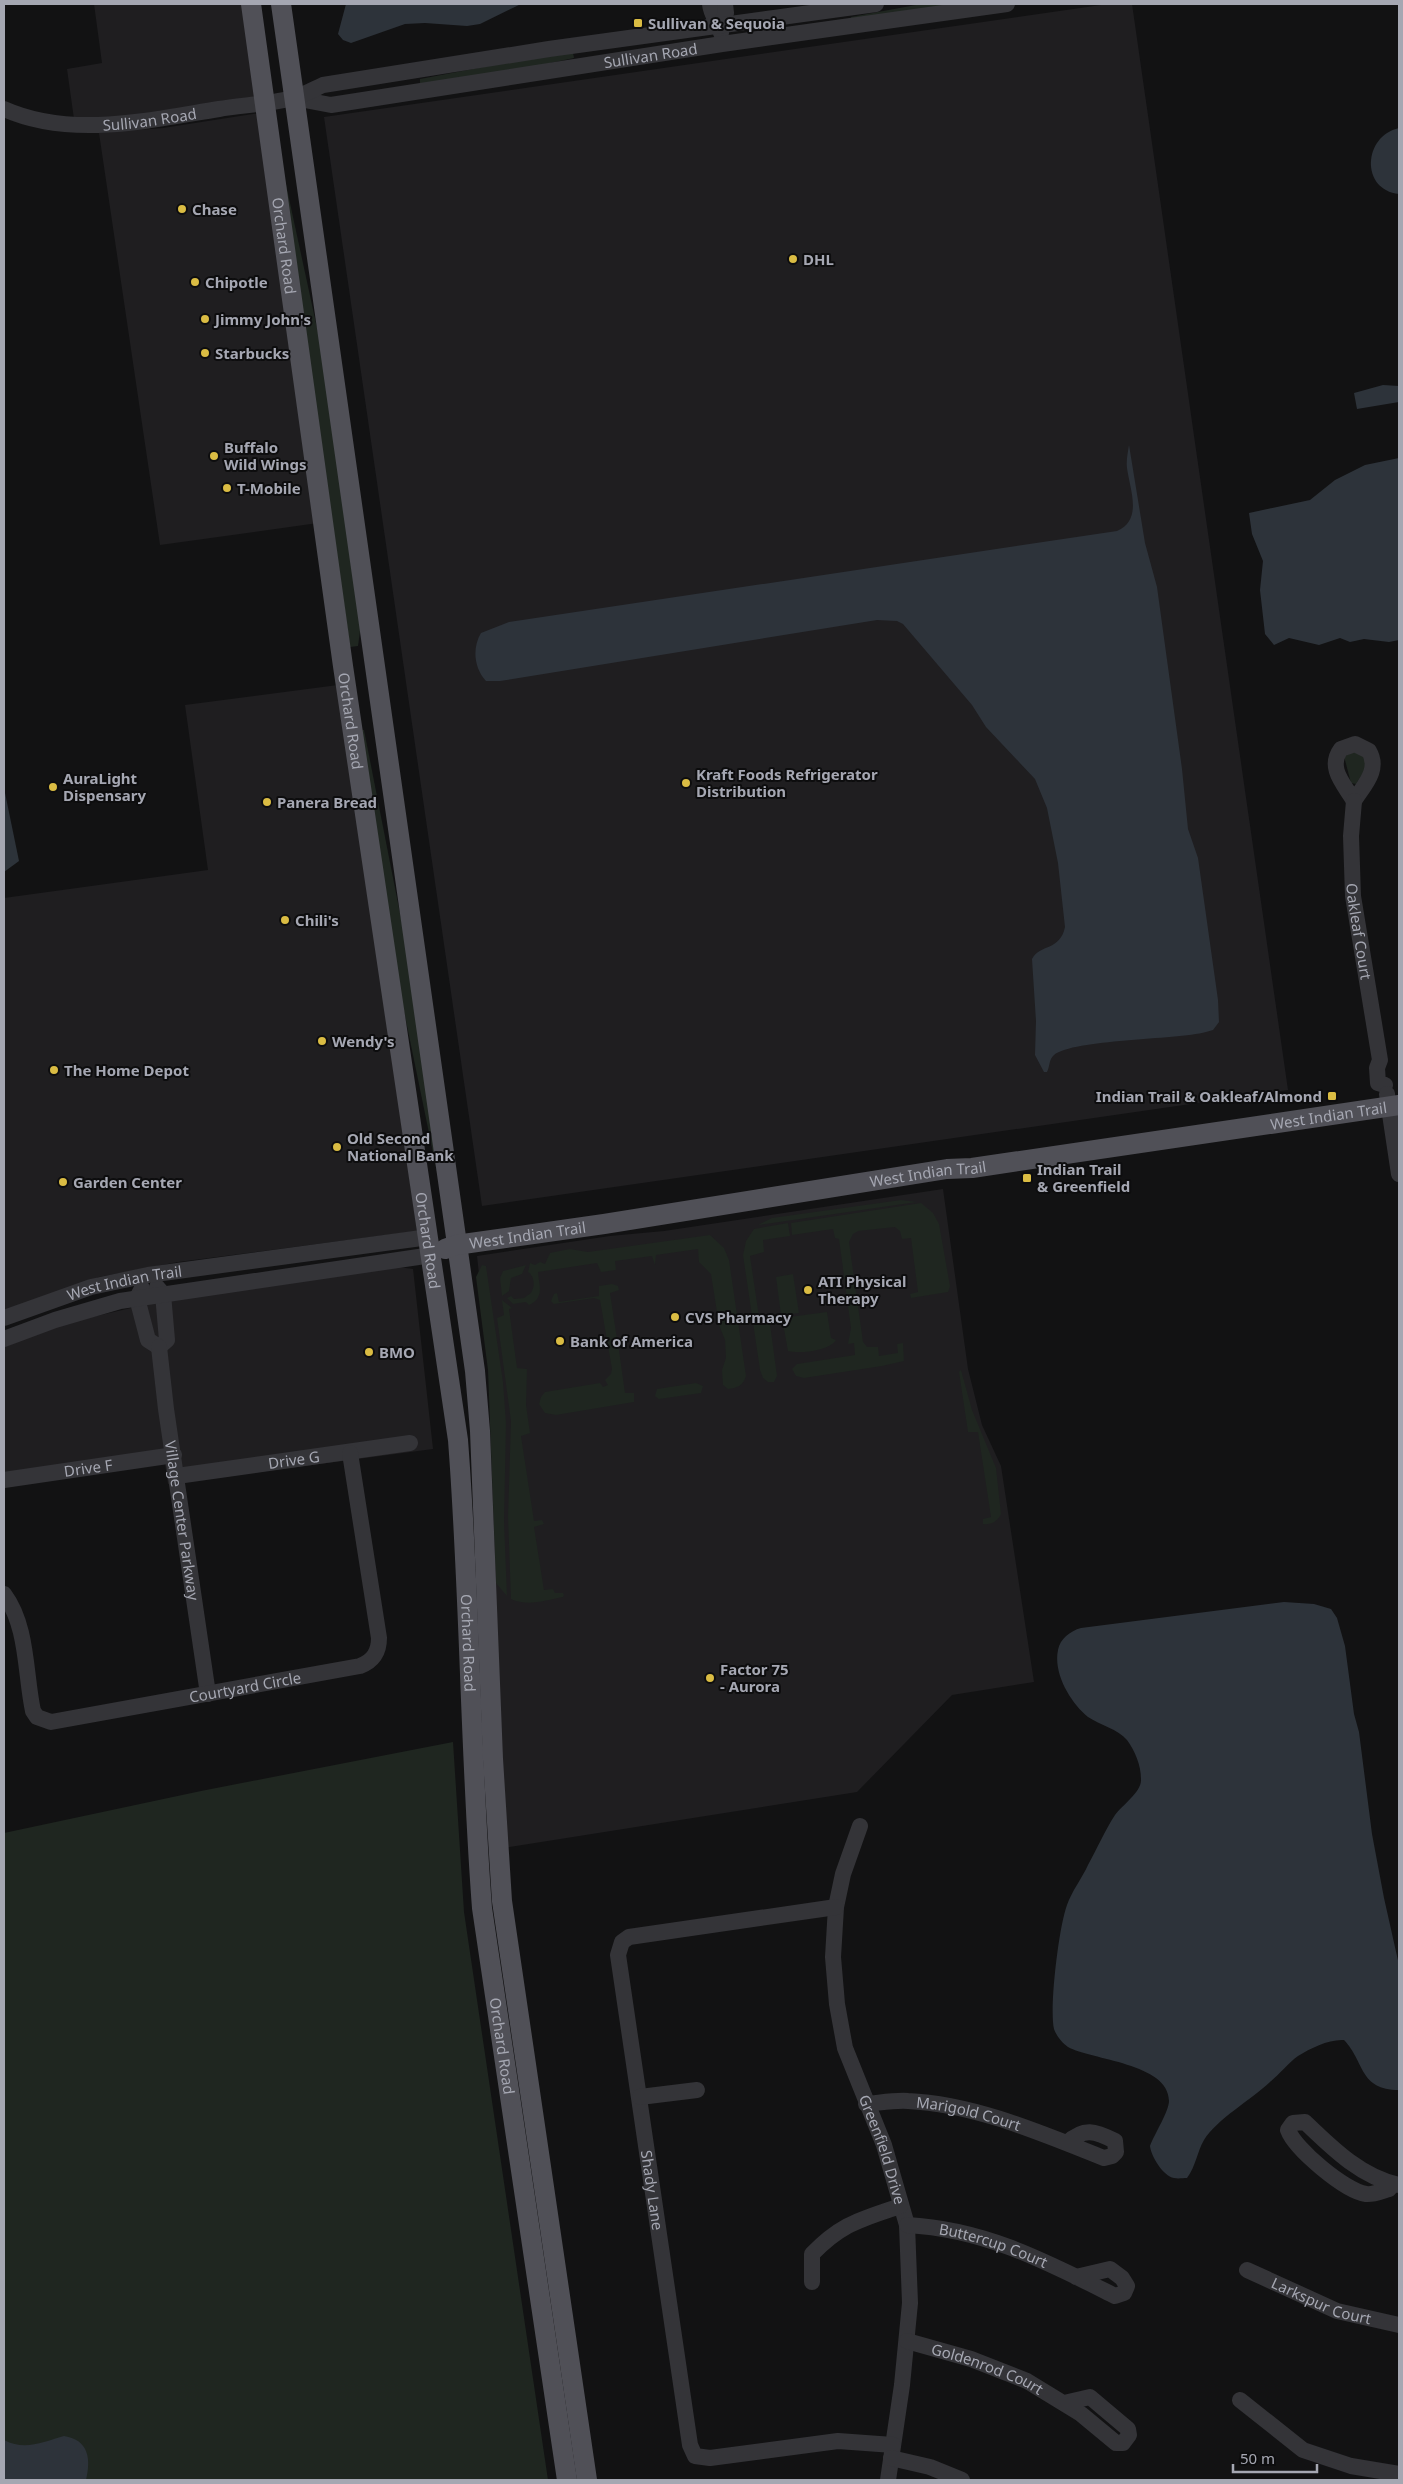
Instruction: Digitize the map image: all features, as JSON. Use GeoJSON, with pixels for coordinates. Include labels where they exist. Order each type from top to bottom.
{"type":"FeatureCollection","features":[{"type":"Feature","properties":{"kind":"main road","name":"Orchard Road"},"geometry":{"type":"LineString","coordinates":[[251,4],[343,666],[458,1440],[464,1535],[475,1815],[482,1908],[567,2480]]}},
{"type":"Feature","properties":{"kind":"main road","name":"Orchard Road"},"geometry":{"type":"LineString","coordinates":[[281,4],[475,1372],[480,1431],[495,1794],[502,1902],[587,2480]]}},
{"type":"Feature","properties":{"kind":"main road","name":"West Indian Trail"},"geometry":{"type":"LineString","coordinates":[[430,1246],[604,1224],[947,1169],[982,1166],[1395,1105]]}},
{"type":"Feature","properties":{"kind":"street"},"geometry":{"type":"LineString","coordinates":[[710,4],[711,15],[720,26]]}},
{"type":"Feature","properties":{"kind":"street"},"geometry":{"type":"LineString","coordinates":[[722,44],[720,26],[726,12],[725,4]]}},
{"type":"Feature","properties":{"kind":"street","name":"Sullivan Road"},"geometry":{"type":"LineString","coordinates":[[4,109],[39,120],[99,125],[138,122],[294,98],[323,85],[550,49],[876,4]]}},
{"type":"Feature","properties":{"kind":"street","name":"Sullivan Road"},"geometry":{"type":"LineString","coordinates":[[294,98],[331,105],[722,44],[1007,4]]}},
{"type":"Feature","properties":{"kind":"street","name":"Oakleaf Court"},"geometry":{"type":"LineString","coordinates":[[1354,801],[1351,836],[1353,896],[1380,1060],[1387,1068],[1388,1082],[1385,1085],[1395,1105],[1399,1174]]}},
{"type":"Feature","properties":{"kind":"street","name":"West Indian Trail"},"geometry":{"type":"LineString","coordinates":[[4,1318],[91,1287],[148,1275],[430,1246]]}},
{"type":"Feature","properties":{"kind":"street","name":"West Indian Trail"},"geometry":{"type":"LineString","coordinates":[[4,1339],[85,1310],[137,1298],[288,1276],[430,1246]]}},
{"type":"Feature","properties":{"kind":"street"},"geometry":{"type":"LineString","coordinates":[[137,1298],[148,1275],[163,1294]]}},
{"type":"Feature","properties":{"kind":"street","name":"Village Center Parkway"},"geometry":{"type":"LineString","coordinates":[[159,1347],[166,1340],[163,1294]]}},
{"type":"Feature","properties":{"kind":"street","name":"Village Center Parkway"},"geometry":{"type":"LineString","coordinates":[[137,1298],[148,1340],[159,1347],[208,1694]]}},
{"type":"Feature","properties":{"kind":"street","name":"Drive G"},"geometry":{"type":"LineString","coordinates":[[177,1476],[410,1443]]}},
{"type":"Feature","properties":{"kind":"street","name":"Courtyard Circle"},"geometry":{"type":"LineString","coordinates":[[4,1594],[19,1626],[33,1711],[37,1717],[51,1722],[360,1666],[372,1660],[376,1653],[379,1638],[350,1453]]}},
{"type":"Feature","properties":{"kind":"street","name":"Drive F"},"geometry":{"type":"LineString","coordinates":[[4,1480],[174,1455]]}},
{"type":"Feature","properties":{"kind":"street","name":"Greenfield Drive"},"geometry":{"type":"LineString","coordinates":[[860,1826],[843,1874],[836,1907],[833,1957],[837,2004],[845,2048],[884,2145],[907,2226],[910,2303],[907,2341],[888,2480]]}},
{"type":"Feature","properties":{"kind":"street","name":"Shady Lane"},"geometry":{"type":"LineString","coordinates":[[836,1907],[629,1936],[622,1942],[618,1955],[690,2445],[695,2456],[710,2458],[838,2441],[892,2452]]}},
{"type":"Feature","properties":{"kind":"street"},"geometry":{"type":"LineString","coordinates":[[640,2097],[698,2090]]}},
{"type":"Feature","properties":{"kind":"street","name":"Marigold Court"},"geometry":{"type":"LineString","coordinates":[[866,2104],[908,2101],[948,2107],[1014,2122],[1067,2142]]}},
{"type":"Feature","properties":{"kind":"street"},"geometry":{"type":"LineString","coordinates":[[1305,2122],[1343,2158],[1396,2185],[1368,2195],[1357,2190],[1319,2165],[1290,2138],[1288,2130],[1293,2123],[1305,2122]]}},
{"type":"Feature","properties":{"kind":"street"},"geometry":{"type":"LineString","coordinates":[[812,2282],[812,2254],[827,2238],[851,2222],[900,2206]]}},
{"type":"Feature","properties":{"kind":"street","name":"Buttercup Court"},"geometry":{"type":"LineString","coordinates":[[907,2226],[930,2226],[979,2236],[1021,2250],[1076,2277]]}},
{"type":"Feature","properties":{"kind":"street","name":"Larkspur Court"},"geometry":{"type":"LineString","coordinates":[[1247,2270],[1337,2311],[1399,2324]]}},
{"type":"Feature","properties":{"kind":"street","name":"Goldenrod Court"},"geometry":{"type":"LineString","coordinates":[[907,2341],[944,2350],[1000,2370],[1027,2381],[1064,2403]]}},
{"type":"Feature","properties":{"kind":"street"},"geometry":{"type":"LineString","coordinates":[[1240,2400],[1303,2450],[1351,2466],[1399,2474]]}},
{"type":"Feature","properties":{"kind":"street"},"geometry":{"type":"LineString","coordinates":[[892,2452],[962,2480]]}},
{"type":"Feature","properties":{"kind":"shaded area"},"geometry":{"type":"Polygon","coordinates":[[[94,4],[244,4],[258,98],[138,117],[74,119],[67,69],[102,63],[94,4]]]}},
{"type":"Feature","properties":{"kind":"shaded area"},"geometry":{"type":"Polygon","coordinates":[[[346,4],[521,4],[480,24],[467,26],[425,23],[405,24],[351,43],[343,40],[338,34],[346,4]]]}},
{"type":"Feature","properties":{"kind":"shaded area"},"geometry":{"type":"Polygon","coordinates":[[[921,4],[959,4],[852,21],[851,17],[921,4]]]}},
{"type":"Feature","properties":{"kind":"shaded area"},"geometry":{"type":"Polygon","coordinates":[[[1108,4],[1132,4],[1288,1090],[482,1206],[324,117],[1108,4]]]}},
{"type":"Feature","properties":{"kind":"shaded area"},"geometry":{"type":"Polygon","coordinates":[[[573,53],[574,58],[507,72],[420,84],[420,79],[573,53]]]}},
{"type":"Feature","properties":{"kind":"shaded area"},"geometry":{"type":"Polygon","coordinates":[[[260,113],[318,523],[160,545],[99,133],[163,128],[260,113]]]}},
{"type":"Feature","properties":{"kind":"shaded area"},"geometry":{"type":"Polygon","coordinates":[[[1399,128],[1399,194],[1386,190],[1377,183],[1372,173],[1371,162],[1373,151],[1378,141],[1387,133],[1399,128]]]}},
{"type":"Feature","properties":{"kind":"shaded area"},"geometry":{"type":"Polygon","coordinates":[[[282,166],[320,342],[361,624],[358,646],[350,647],[282,166]]]}},
{"type":"Feature","properties":{"kind":"shaded area"},"geometry":{"type":"Polygon","coordinates":[[[1383,385],[1399,386],[1399,402],[1357,409],[1354,393],[1383,385]]]}},
{"type":"Feature","properties":{"kind":"shaded area"},"geometry":{"type":"Polygon","coordinates":[[[1129,445],[1145,543],[1157,587],[1182,769],[1188,829],[1198,858],[1218,1000],[1219,1022],[1213,1030],[1191,1035],[1103,1043],[1065,1050],[1052,1057],[1047,1072],[1044,1072],[1035,1055],[1036,1021],[1032,959],[1040,951],[1059,940],[1065,927],[1058,863],[1047,808],[1035,779],[986,727],[972,705],[903,624],[897,621],[877,620],[500,681],[486,681],[479,670],[475,651],[481,633],[509,622],[1117,531],[1130,520],[1132,512],[1133,504],[1127,465],[1129,445]]]}},
{"type":"Feature","properties":{"kind":"shaded area"},"geometry":{"type":"Polygon","coordinates":[[[1399,458],[1399,640],[1389,642],[1364,639],[1350,642],[1340,638],[1319,645],[1289,638],[1274,645],[1265,634],[1260,590],[1263,561],[1252,534],[1249,513],[1310,500],[1335,480],[1365,465],[1399,458]]]}},
{"type":"Feature","properties":{"kind":"shaded area"},"geometry":{"type":"Polygon","coordinates":[[[338,685],[417,1231],[178,1262],[99,1277],[4,1311],[4,898],[208,870],[185,705],[338,685]]]}},
{"type":"Feature","properties":{"kind":"shaded area"},"geometry":{"type":"Polygon","coordinates":[[[361,730],[364,730],[406,944],[438,1177],[396,972],[361,730]]]}},
{"type":"Feature","properties":{"kind":"shaded area"},"geometry":{"type":"Polygon","coordinates":[[[1359,749],[1368,765],[1356,784],[1351,783],[1345,756],[1359,749]]]}},
{"type":"Feature","properties":{"kind":"shaded area"},"geometry":{"type":"Polygon","coordinates":[[[4,788],[19,861],[4,872],[4,788]]]}},
{"type":"Feature","properties":{"kind":"shaded area"},"geometry":{"type":"Polygon","coordinates":[[[943,1189],[968,1369],[982,1425],[1001,1466],[1034,1682],[952,1695],[857,1792],[504,1848],[497,1689],[493,1403],[477,1256],[610,1236],[664,1231],[943,1189]]]}},
{"type":"Feature","properties":{"kind":"shaded area"},"geometry":{"type":"Polygon","coordinates":[[[901,1200],[917,1202],[758,1225],[772,1218],[901,1200]]]}},
{"type":"Feature","properties":{"kind":"shaded area"},"geometry":{"type":"Polygon","coordinates":[[[921,1203],[933,1213],[939,1224],[950,1286],[948,1292],[911,1298],[910,1294],[918,1292],[911,1238],[902,1239],[900,1231],[895,1227],[858,1231],[853,1234],[849,1242],[863,1342],[867,1347],[878,1347],[879,1356],[898,1353],[897,1344],[903,1343],[904,1361],[804,1378],[796,1376],[792,1369],[797,1364],[855,1355],[854,1343],[848,1344],[851,1328],[839,1239],[835,1238],[833,1229],[792,1235],[791,1223],[921,1203]]]}},
{"type":"Feature","properties":{"kind":"shaded area"},"geometry":{"type":"Polygon","coordinates":[[[788,1223],[790,1236],[763,1240],[764,1252],[750,1256],[760,1323],[770,1324],[777,1376],[774,1382],[768,1382],[763,1378],[760,1370],[743,1255],[746,1241],[754,1229],[788,1223]]]}},
{"type":"Feature","properties":{"kind":"shaded area"},"geometry":{"type":"Polygon","coordinates":[[[710,1235],[724,1248],[729,1260],[746,1376],[739,1386],[734,1388],[728,1389],[723,1385],[722,1370],[726,1358],[725,1340],[719,1325],[711,1274],[699,1262],[698,1249],[656,1255],[655,1265],[652,1256],[615,1261],[616,1270],[601,1272],[597,1263],[538,1272],[540,1291],[534,1302],[529,1305],[526,1302],[513,1304],[507,1298],[511,1296],[514,1299],[524,1298],[531,1293],[534,1282],[528,1272],[530,1263],[535,1265],[540,1262],[545,1264],[550,1253],[570,1249],[588,1252],[710,1235]]]}},
{"type":"Feature","properties":{"kind":"shaded area"},"geometry":{"type":"Polygon","coordinates":[[[482,1265],[486,1266],[503,1382],[506,1423],[504,1521],[507,1596],[496,1583],[488,1370],[476,1277],[482,1265]]]}},
{"type":"Feature","properties":{"kind":"shaded area"},"geometry":{"type":"Polygon","coordinates":[[[526,1265],[522,1274],[511,1278],[509,1291],[502,1296],[500,1278],[503,1271],[526,1265]]]}},
{"type":"Feature","properties":{"kind":"shaded area"},"geometry":{"type":"Polygon","coordinates":[[[399,1267],[413,1269],[433,1449],[168,1484],[165,1464],[4,1485],[4,1347],[66,1323],[183,1296],[399,1267]]]}},
{"type":"Feature","properties":{"kind":"shaded area"},"geometry":{"type":"Polygon","coordinates":[[[793,1274],[799,1313],[781,1315],[776,1277],[793,1274]]]}},
{"type":"Feature","properties":{"kind":"shaded area"},"geometry":{"type":"Polygon","coordinates":[[[612,1284],[618,1286],[619,1290],[610,1293],[617,1339],[626,1340],[618,1343],[625,1393],[634,1393],[634,1402],[556,1415],[545,1413],[539,1404],[545,1392],[600,1383],[603,1387],[608,1385],[605,1380],[611,1374],[612,1369],[600,1300],[594,1298],[554,1304],[551,1301],[554,1294],[557,1293],[559,1302],[599,1296],[599,1286],[612,1284]]]}},
{"type":"Feature","properties":{"kind":"shaded area"},"geometry":{"type":"Polygon","coordinates":[[[502,1300],[512,1308],[509,1309],[517,1368],[527,1369],[526,1405],[530,1433],[521,1436],[534,1521],[542,1520],[544,1524],[534,1527],[544,1590],[553,1589],[555,1593],[563,1593],[564,1595],[563,1597],[537,1602],[511,1599],[508,1517],[511,1421],[497,1318],[504,1315],[502,1300]]]}},
{"type":"Feature","properties":{"kind":"shaded area"},"geometry":{"type":"Polygon","coordinates":[[[827,1312],[831,1338],[836,1340],[832,1344],[814,1351],[788,1351],[782,1318],[827,1312]]]}},
{"type":"Feature","properties":{"kind":"shaded area"},"geometry":{"type":"Polygon","coordinates":[[[961,1370],[972,1410],[996,1468],[1001,1514],[996,1521],[989,1524],[983,1524],[983,1519],[991,1517],[978,1432],[968,1432],[959,1372],[961,1370]]]}},
{"type":"Feature","properties":{"kind":"shaded area"},"geometry":{"type":"Polygon","coordinates":[[[696,1383],[703,1386],[701,1393],[659,1399],[655,1396],[657,1389],[696,1383]]]}},
{"type":"Feature","properties":{"kind":"shaded area"},"geometry":{"type":"Polygon","coordinates":[[[1284,1602],[1314,1604],[1331,1609],[1337,1618],[1345,1646],[1354,1714],[1359,1732],[1372,1834],[1399,1965],[1399,2090],[1386,2089],[1370,2080],[1364,2073],[1351,2048],[1344,2040],[1320,2045],[1294,2059],[1274,2079],[1217,2125],[1204,2140],[1187,2178],[1174,2178],[1166,2174],[1158,2165],[1150,2146],[1168,2105],[1166,2088],[1156,2078],[1143,2071],[1068,2047],[1054,2029],[1053,2004],[1056,1967],[1061,1930],[1067,1905],[1111,1821],[1138,1789],[1141,1779],[1137,1758],[1127,1740],[1119,1733],[1088,1717],[1075,1704],[1065,1687],[1058,1669],[1058,1650],[1066,1636],[1081,1628],[1284,1602]]]}},
{"type":"Feature","properties":{"kind":"shaded area"},"geometry":{"type":"Polygon","coordinates":[[[453,1742],[464,1912],[548,2480],[4,2480],[4,1833],[201,1791],[453,1742]]]}},
{"type":"Feature","properties":{"kind":"shaded area"},"geometry":{"type":"Polygon","coordinates":[[[64,2436],[79,2442],[86,2452],[88,2472],[86,2480],[4,2480],[4,2440],[19,2445],[27,2445],[64,2436]]]}},
{"type":"Feature","properties":{"kind":"place","name":"Sullivan & Sequoia"},"geometry":{"type":"Point","coordinates":[638,23]}},
{"type":"Feature","properties":{"kind":"place","name":"Chase"},"geometry":{"type":"Point","coordinates":[182,209]}},
{"type":"Feature","properties":{"kind":"place","name":"DHL"},"geometry":{"type":"Point","coordinates":[793,259]}},
{"type":"Feature","properties":{"kind":"place","name":"Chipotle"},"geometry":{"type":"Point","coordinates":[195,282]}},
{"type":"Feature","properties":{"kind":"place","name":"Jimmy John's"},"geometry":{"type":"Point","coordinates":[205,319]}},
{"type":"Feature","properties":{"kind":"place","name":"Starbucks"},"geometry":{"type":"Point","coordinates":[205,353]}},
{"type":"Feature","properties":{"kind":"place","name":"Buffalo Wild Wings"},"geometry":{"type":"Point","coordinates":[214,456]}},
{"type":"Feature","properties":{"kind":"place","name":"T-Mobile"},"geometry":{"type":"Point","coordinates":[227,488]}},
{"type":"Feature","properties":{"kind":"place","name":"Kraft Foods Refrigerator Distribution"},"geometry":{"type":"Point","coordinates":[686,783]}},
{"type":"Feature","properties":{"kind":"place","name":"AuraLight Dispensary"},"geometry":{"type":"Point","coordinates":[53,787]}},
{"type":"Feature","properties":{"kind":"place","name":"Panera Bread"},"geometry":{"type":"Point","coordinates":[267,802]}},
{"type":"Feature","properties":{"kind":"place","name":"Chili's"},"geometry":{"type":"Point","coordinates":[285,920]}},
{"type":"Feature","properties":{"kind":"place","name":"Wendy's"},"geometry":{"type":"Point","coordinates":[322,1041]}},
{"type":"Feature","properties":{"kind":"place","name":"The Home Depot"},"geometry":{"type":"Point","coordinates":[54,1070]}},
{"type":"Feature","properties":{"kind":"place","name":"Indian Trail & Oakleaf/Almond"},"geometry":{"type":"Point","coordinates":[1332,1096]}},
{"type":"Feature","properties":{"kind":"place","name":"Old Second National Bank"},"geometry":{"type":"Point","coordinates":[337,1147]}},
{"type":"Feature","properties":{"kind":"place","name":"Indian Trail & Greenfield"},"geometry":{"type":"Point","coordinates":[1027,1178]}},
{"type":"Feature","properties":{"kind":"place","name":"Garden Center"},"geometry":{"type":"Point","coordinates":[63,1182]}},
{"type":"Feature","properties":{"kind":"place","name":"ATI Physical Therapy"},"geometry":{"type":"Point","coordinates":[808,1290]}},
{"type":"Feature","properties":{"kind":"place","name":"CVS Pharmacy"},"geometry":{"type":"Point","coordinates":[675,1317]}},
{"type":"Feature","properties":{"kind":"place","name":"Bank of America"},"geometry":{"type":"Point","coordinates":[560,1341]}},
{"type":"Feature","properties":{"kind":"place","name":"BMO"},"geometry":{"type":"Point","coordinates":[369,1352]}},
{"type":"Feature","properties":{"kind":"place","name":"Factor 75 - Aurora"},"geometry":{"type":"Point","coordinates":[710,1678]}}]}
